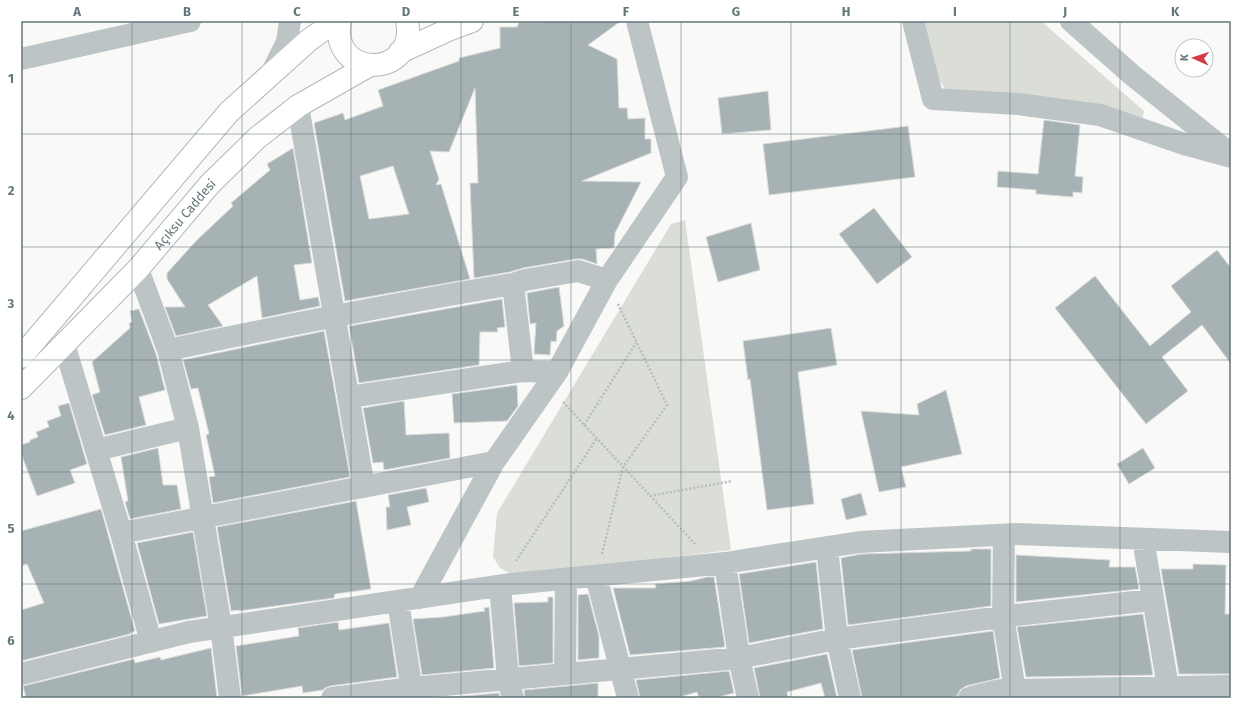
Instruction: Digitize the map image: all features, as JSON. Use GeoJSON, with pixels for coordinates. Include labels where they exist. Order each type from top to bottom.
{"type":"FeatureCollection","features":[{"type":"Feature","properties":{"kind":"main road"},"geometry":{"type":"LineString","coordinates":[[21,357],[229,112],[309,40],[336,21]]}},
{"type":"Feature","properties":{"kind":"main road"},"geometry":{"type":"LineString","coordinates":[[340,21],[338,30],[340,42],[345,52],[353,59],[363,64],[370,65]]}},
{"type":"Feature","properties":{"kind":"main road"},"geometry":{"type":"LineString","coordinates":[[400,52],[403,49],[407,39],[407,21]]}},
{"type":"Feature","properties":{"kind":"main road"},"geometry":{"type":"LineString","coordinates":[[400,52],[448,30],[472,21]]}},
{"type":"Feature","properties":{"kind":"main road","name":"Açıksu Caddesi"},"geometry":{"type":"LineString","coordinates":[[21,388],[138,269],[210,184],[257,138],[298,106],[370,65],[375,66],[395,58],[400,52]]}},
{"type":"Feature","properties":{"kind":"street"},"geometry":{"type":"LineString","coordinates":[[21,59],[190,21]]}},
{"type":"Feature","properties":{"kind":"street"},"geometry":{"type":"LineString","coordinates":[[271,74],[286,42],[290,21]]}},
{"type":"Feature","properties":{"kind":"street"},"geometry":{"type":"LineString","coordinates":[[420,598],[494,462],[552,378],[607,280],[677,177],[637,21]]}},
{"type":"Feature","properties":{"kind":"street"},"geometry":{"type":"LineString","coordinates":[[913,21],[933,99],[1018,104],[1100,115],[1187,145],[1231,156]]}},
{"type":"Feature","properties":{"kind":"street"},"geometry":{"type":"LineString","coordinates":[[1071,21],[1231,156]]}},
{"type":"Feature","properties":{"kind":"street"},"geometry":{"type":"LineString","coordinates":[[298,106],[364,486]]}},
{"type":"Feature","properties":{"kind":"street"},"geometry":{"type":"LineString","coordinates":[[138,269],[168,350],[188,428],[221,627],[230,698]]}},
{"type":"Feature","properties":{"kind":"street"},"geometry":{"type":"LineString","coordinates":[[168,350],[427,298],[513,284],[525,280],[578,271],[607,280]]}},
{"type":"Feature","properties":{"kind":"street"},"geometry":{"type":"LineString","coordinates":[[513,284],[523,371]]}},
{"type":"Feature","properties":{"kind":"street"},"geometry":{"type":"LineString","coordinates":[[64,344],[121,533],[151,642]]}},
{"type":"Feature","properties":{"kind":"street"},"geometry":{"type":"LineString","coordinates":[[349,397],[523,371],[552,378]]}},
{"type":"Feature","properties":{"kind":"street"},"geometry":{"type":"LineString","coordinates":[[96,450],[188,428]]}},
{"type":"Feature","properties":{"kind":"street"},"geometry":{"type":"LineString","coordinates":[[121,533],[494,462]]}},
{"type":"Feature","properties":{"kind":"street"},"geometry":{"type":"LineString","coordinates":[[21,674],[190,632],[221,627],[500,586],[719,563],[860,542],[1016,534],[1231,542]]}},
{"type":"Feature","properties":{"kind":"street"},"geometry":{"type":"LineString","coordinates":[[1004,535],[1002,617],[1012,693]]}},
{"type":"Feature","properties":{"kind":"street"},"geometry":{"type":"LineString","coordinates":[[1143,539],[1168,693]]}},
{"type":"Feature","properties":{"kind":"street"},"geometry":{"type":"LineString","coordinates":[[827,548],[837,639],[850,698]]}},
{"type":"Feature","properties":{"kind":"street"},"geometry":{"type":"LineString","coordinates":[[719,563],[748,698]]}},
{"type":"Feature","properties":{"kind":"street"},"geometry":{"type":"LineString","coordinates":[[596,576],[628,698]]}},
{"type":"Feature","properties":{"kind":"street"},"geometry":{"type":"LineString","coordinates":[[565,673],[566,579]]}},
{"type":"Feature","properties":{"kind":"street"},"geometry":{"type":"LineString","coordinates":[[500,586],[510,689]]}},
{"type":"Feature","properties":{"kind":"street"},"geometry":{"type":"LineString","coordinates":[[332,698],[510,689],[565,673],[739,658],[837,639],[1016,615],[1152,600]]}},
{"type":"Feature","properties":{"kind":"street"},"geometry":{"type":"LineString","coordinates":[[398,601],[412,693]]}},
{"type":"Feature","properties":{"kind":"street"},"geometry":{"type":"LineString","coordinates":[[969,698],[986,693],[1168,693],[1231,686]]}},
{"type":"Feature","properties":{"kind":"path"},"geometry":{"type":"LineString","coordinates":[[596,576],[624,467],[666,405],[607,280]]}},
{"type":"Feature","properties":{"kind":"path"},"geometry":{"type":"LineString","coordinates":[[584,425],[636,342]]}},
{"type":"Feature","properties":{"kind":"path"},"geometry":{"type":"LineString","coordinates":[[552,378],[584,425],[650,496],[719,563]]}},
{"type":"Feature","properties":{"kind":"path"},"geometry":{"type":"LineString","coordinates":[[500,586],[596,438]]}},
{"type":"Feature","properties":{"kind":"path"},"geometry":{"type":"LineString","coordinates":[[650,496],[732,481]]}},
{"type":"Feature","properties":{"kind":"shaded area"},"geometry":{"type":"Polygon","coordinates":[[[923,21],[1041,21],[1144,111],[1141,124],[948,94],[938,78],[923,21]]]}},
{"type":"Feature","properties":{"kind":"shaded area"},"geometry":{"type":"Polygon","coordinates":[[[685,220],[731,550],[516,576],[500,568],[493,557],[497,513],[671,224],[685,220]]]}},
{"type":"Feature","properties":{"kind":"building"},"geometry":{"type":"Polygon","coordinates":[[[621,21],[588,45],[617,59],[619,108],[627,108],[628,119],[645,118],[645,139],[651,139],[651,153],[582,181],[641,182],[615,233],[614,248],[596,249],[597,264],[582,259],[576,259],[474,278],[470,183],[478,183],[475,88],[449,152],[430,151],[439,179],[436,185],[441,184],[470,279],[345,301],[314,123],[343,113],[345,120],[383,106],[378,90],[459,61],[459,58],[500,48],[500,27],[517,27],[519,22],[621,21]],[[393,166],[360,176],[369,219],[409,214],[393,166]]]}},
{"type":"Feature","properties":{"kind":"building"},"geometry":{"type":"Polygon","coordinates":[[[768,91],[771,130],[722,134],[718,98],[768,91]]]}},
{"type":"Feature","properties":{"kind":"building"},"geometry":{"type":"Polygon","coordinates":[[[1044,120],[1080,125],[1075,176],[1083,177],[1082,193],[1073,192],[1073,197],[1036,194],[1036,190],[997,187],[998,171],[1038,174],[1044,120]]]}},
{"type":"Feature","properties":{"kind":"building"},"geometry":{"type":"Polygon","coordinates":[[[908,126],[915,177],[769,195],[763,144],[908,126]]]}},
{"type":"Feature","properties":{"kind":"building"},"geometry":{"type":"Polygon","coordinates":[[[293,148],[312,263],[294,265],[300,300],[318,297],[320,306],[262,318],[257,276],[208,305],[223,326],[176,336],[165,307],[185,307],[167,279],[167,273],[196,241],[233,206],[231,203],[270,170],[267,164],[293,148]]]}},
{"type":"Feature","properties":{"kind":"building"},"geometry":{"type":"Polygon","coordinates":[[[874,208],[912,257],[877,284],[839,234],[874,208]]]}},
{"type":"Feature","properties":{"kind":"building"},"geometry":{"type":"Polygon","coordinates":[[[751,223],[760,270],[718,282],[706,237],[751,223]]]}},
{"type":"Feature","properties":{"kind":"building"},"geometry":{"type":"Polygon","coordinates":[[[1217,250],[1231,268],[1231,364],[1202,325],[1162,357],[1188,391],[1146,424],[1055,308],[1095,276],[1150,346],[1191,312],[1171,286],[1217,250]]]}},
{"type":"Feature","properties":{"kind":"building"},"geometry":{"type":"Polygon","coordinates":[[[559,287],[564,326],[557,331],[556,342],[551,341],[550,355],[534,354],[536,323],[530,324],[527,293],[559,287]]]}},
{"type":"Feature","properties":{"kind":"building"},"geometry":{"type":"Polygon","coordinates":[[[502,299],[505,327],[497,328],[498,332],[480,332],[479,365],[359,383],[349,326],[502,299]]]}},
{"type":"Feature","properties":{"kind":"building"},"geometry":{"type":"Polygon","coordinates":[[[139,309],[156,354],[165,390],[139,397],[146,425],[105,435],[92,395],[100,392],[92,362],[130,328],[129,323],[132,322],[130,311],[139,309]]]}},
{"type":"Feature","properties":{"kind":"building"},"geometry":{"type":"Polygon","coordinates":[[[831,328],[837,365],[798,372],[814,504],[767,510],[750,379],[748,380],[743,341],[831,328]]]}},
{"type":"Feature","properties":{"kind":"building"},"geometry":{"type":"Polygon","coordinates":[[[324,331],[350,477],[213,503],[209,477],[215,476],[206,435],[209,434],[198,388],[191,389],[183,360],[324,331]]]}},
{"type":"Feature","properties":{"kind":"building"},"geometry":{"type":"Polygon","coordinates":[[[517,385],[518,406],[507,421],[454,423],[452,394],[517,385]]]}},
{"type":"Feature","properties":{"kind":"building"},"geometry":{"type":"Polygon","coordinates":[[[946,390],[962,454],[901,467],[906,487],[879,492],[861,411],[919,415],[917,404],[946,390]]]}},
{"type":"Feature","properties":{"kind":"building"},"geometry":{"type":"Polygon","coordinates":[[[404,401],[406,435],[449,433],[450,458],[384,470],[383,462],[373,463],[363,408],[404,401]]]}},
{"type":"Feature","properties":{"kind":"building"},"geometry":{"type":"Polygon","coordinates":[[[69,403],[87,464],[70,470],[75,483],[37,496],[21,453],[21,445],[38,437],[36,432],[49,427],[47,421],[61,416],[58,406],[69,403]]]}},
{"type":"Feature","properties":{"kind":"building"},"geometry":{"type":"Polygon","coordinates":[[[158,448],[163,485],[177,485],[181,509],[130,519],[125,502],[128,501],[121,457],[158,448]]]}},
{"type":"Feature","properties":{"kind":"building"},"geometry":{"type":"Polygon","coordinates":[[[1143,448],[1155,468],[1129,484],[1117,464],[1143,448]]]}},
{"type":"Feature","properties":{"kind":"building"},"geometry":{"type":"Polygon","coordinates":[[[426,488],[429,502],[407,507],[411,525],[387,530],[386,507],[390,507],[388,495],[426,488]]]}},
{"type":"Feature","properties":{"kind":"building"},"geometry":{"type":"Polygon","coordinates":[[[861,493],[867,515],[846,520],[841,499],[861,493]]]}},
{"type":"Feature","properties":{"kind":"building"},"geometry":{"type":"Polygon","coordinates":[[[356,501],[371,589],[335,594],[334,598],[231,611],[217,527],[356,501]]]}},
{"type":"Feature","properties":{"kind":"building"},"geometry":{"type":"Polygon","coordinates":[[[101,509],[135,631],[130,634],[21,661],[21,610],[44,603],[27,564],[21,566],[21,531],[101,509]]]}},
{"type":"Feature","properties":{"kind":"building"},"geometry":{"type":"Polygon","coordinates":[[[193,532],[207,616],[159,624],[137,543],[193,532]]]}},
{"type":"Feature","properties":{"kind":"building"},"geometry":{"type":"Polygon","coordinates":[[[971,549],[991,549],[991,606],[848,625],[841,558],[861,554],[971,551],[971,549]]]}},
{"type":"Feature","properties":{"kind":"building"},"geometry":{"type":"Polygon","coordinates":[[[1016,555],[1110,560],[1109,567],[1135,567],[1139,589],[1016,602],[1016,555]]]}},
{"type":"Feature","properties":{"kind":"building"},"geometry":{"type":"Polygon","coordinates":[[[816,562],[823,629],[749,643],[739,574],[816,562]]]}},
{"type":"Feature","properties":{"kind":"building"},"geometry":{"type":"Polygon","coordinates":[[[1193,564],[1226,565],[1225,614],[1231,614],[1231,674],[1179,674],[1161,569],[1193,569],[1193,564]]]}},
{"type":"Feature","properties":{"kind":"building"},"geometry":{"type":"Polygon","coordinates":[[[714,577],[725,647],[630,655],[613,588],[656,588],[655,584],[691,581],[714,577]]]}},
{"type":"Feature","properties":{"kind":"building"},"geometry":{"type":"Polygon","coordinates":[[[588,594],[599,636],[599,658],[578,660],[578,595],[588,594]]]}},
{"type":"Feature","properties":{"kind":"building"},"geometry":{"type":"Polygon","coordinates":[[[548,597],[553,597],[553,663],[519,666],[514,603],[548,602],[548,597]]]}},
{"type":"Feature","properties":{"kind":"building"},"geometry":{"type":"Polygon","coordinates":[[[489,607],[494,668],[422,675],[413,619],[443,617],[485,611],[484,608],[489,607]]]}},
{"type":"Feature","properties":{"kind":"building"},"geometry":{"type":"Polygon","coordinates":[[[1143,614],[1153,675],[1026,677],[1017,627],[1143,614]]]}},
{"type":"Feature","properties":{"kind":"building"},"geometry":{"type":"Polygon","coordinates":[[[338,622],[339,630],[389,623],[397,677],[330,686],[323,690],[303,693],[302,686],[242,696],[236,646],[299,636],[298,628],[338,622]]]}},
{"type":"Feature","properties":{"kind":"building"},"geometry":{"type":"Polygon","coordinates":[[[993,631],[1000,678],[966,686],[960,690],[957,696],[948,698],[862,698],[852,650],[993,631]]]}},
{"type":"Feature","properties":{"kind":"building"},"geometry":{"type":"Polygon","coordinates":[[[211,648],[217,698],[26,698],[23,686],[134,659],[135,663],[160,657],[161,660],[211,648]]]}},
{"type":"Feature","properties":{"kind":"building"},"geometry":{"type":"Polygon","coordinates":[[[827,654],[837,698],[825,698],[821,683],[787,692],[788,698],[760,698],[754,668],[827,654]]]}},
{"type":"Feature","properties":{"kind":"building"},"geometry":{"type":"Polygon","coordinates":[[[729,671],[734,693],[715,698],[699,698],[697,692],[676,698],[640,698],[636,680],[729,671]]]}},
{"type":"Feature","properties":{"kind":"building"},"geometry":{"type":"Polygon","coordinates":[[[598,683],[598,698],[525,698],[524,690],[598,683]]]}},
{"type":"Feature","properties":{"kind":"building"},"geometry":{"type":"Polygon","coordinates":[[[499,693],[500,698],[440,698],[499,693]]]}}]}
